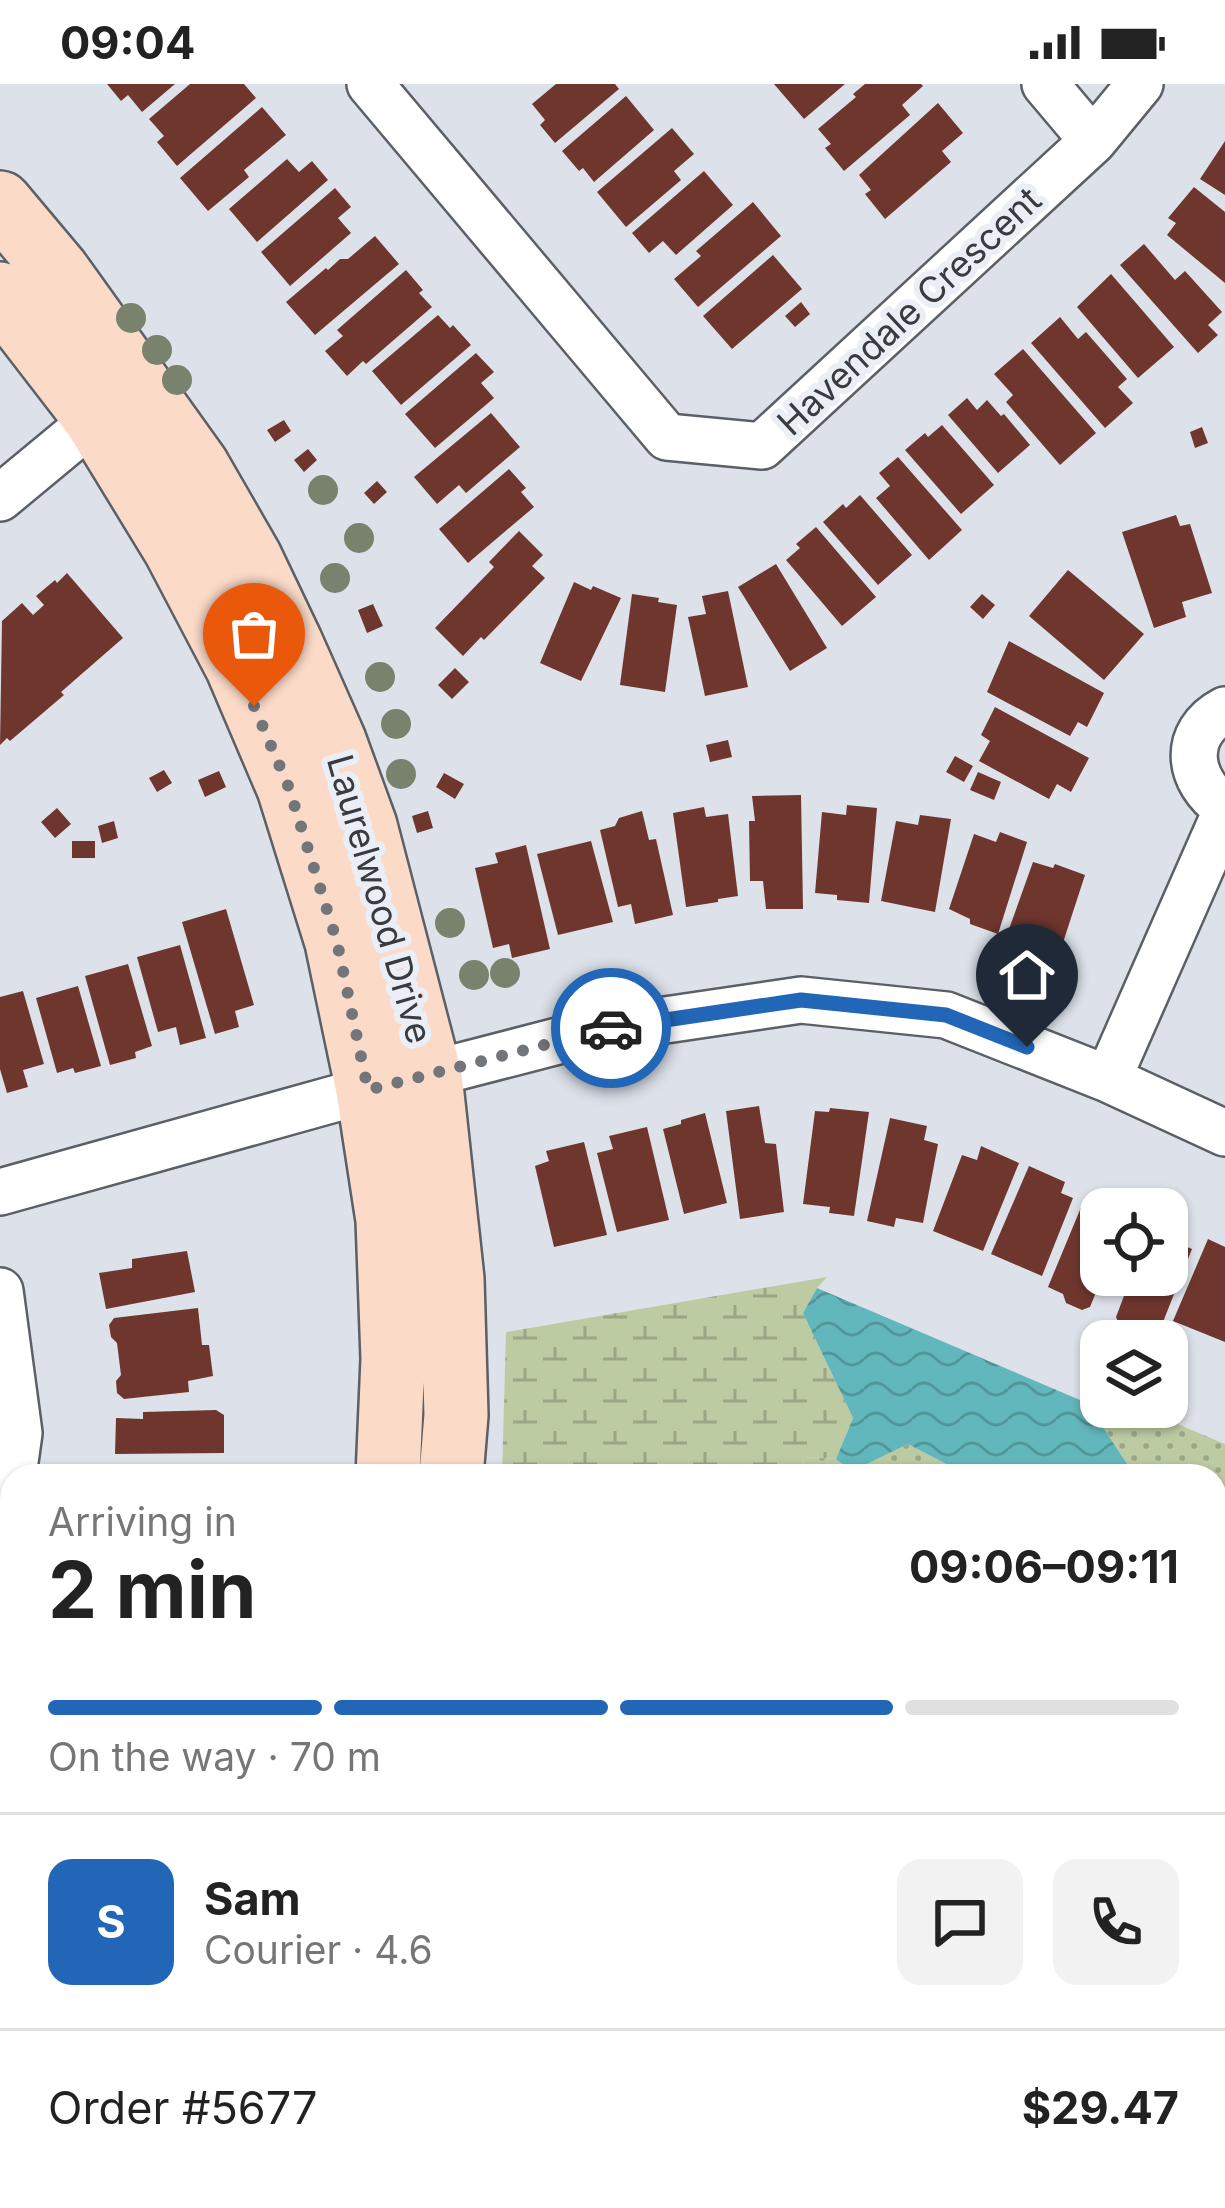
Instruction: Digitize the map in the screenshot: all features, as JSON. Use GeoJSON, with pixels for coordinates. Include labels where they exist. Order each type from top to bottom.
{"type":"FeatureCollection","features":[{"type":"Feature","properties":{"kind":"street","name":"Havendale Crescent"},"geometry":{"type":"LineString","coordinates":[[370,84],[667,437],[763,446],[1094,141],[1140,84]]}},
{"type":"Feature","properties":{"kind":"street"},"geometry":{"type":"LineString","coordinates":[[1045,84],[1094,141]]}},
{"type":"Feature","properties":{"kind":"street","name":"Laurelwood Drive"},"geometry":{"type":"LineString","coordinates":[[0,202],[58,272],[117,401],[289,788],[337,942],[368,1090],[388,1220],[393,1360],[389,1464]]}},
{"type":"Feature","properties":{"kind":"street","name":"Laurelwood Drive"},"geometry":{"type":"LineString","coordinates":[[0,294],[117,401],[197,466],[250,558],[334,741],[365,826],[430,1076],[452,1279],[456,1415],[452,1464]]}},
{"type":"Feature","properties":{"kind":"street"},"geometry":{"type":"LineString","coordinates":[[0,498],[117,401]]}},
{"type":"Feature","properties":{"kind":"street"},"geometry":{"type":"LineString","coordinates":[[1108,1079],[1225,810],[1209,796],[1194,762],[1205,724],[1225,710]]}},
{"type":"Feature","properties":{"kind":"street"},"geometry":{"type":"LineString","coordinates":[[0,1192],[604,1029],[801,1000],[946,1015],[1108,1079],[1225,1133]]}},
{"type":"Feature","properties":{"kind":"street"},"geometry":{"type":"LineString","coordinates":[[0,1292],[19,1433],[15,1464]]}},
{"type":"Feature","properties":{"kind":"green space"},"geometry":{"type":"Polygon","coordinates":[[[827,1277],[803,1313],[853,1418],[836,1459],[804,1457],[803,1464],[502,1464],[506,1332],[827,1277]]]}},
{"type":"Feature","properties":{"kind":"green space"},"geometry":{"type":"Polygon","coordinates":[[[1103,1428],[1187,1428],[1225,1444],[1225,1464],[1127,1464],[1103,1428]]]}},
{"type":"Feature","properties":{"kind":"green space"},"geometry":{"type":"Polygon","coordinates":[[[908,1444],[946,1464],[865,1464],[908,1444]]]}},
{"type":"Feature","properties":{"kind":"green space"},"geometry":{"type":"Polygon","coordinates":[[[804,1457],[836,1459],[843,1464],[803,1464],[804,1457]]]}},
{"type":"Feature","properties":{"kind":"water"},"geometry":{"type":"Polygon","coordinates":[[[817,1288],[1080,1400],[1080,1428],[1103,1428],[1127,1464],[946,1464],[908,1444],[867,1464],[843,1464],[836,1459],[853,1418],[803,1313],[817,1288]]]}},
{"type":"Feature","properties":{"kind":"building"},"geometry":{"type":"Polygon","coordinates":[[[107,84],[175,84],[142,112],[128,95],[121,101],[107,84]]]}},
{"type":"Feature","properties":{"kind":"building"},"geometry":{"type":"Polygon","coordinates":[[[190,84],[244,84],[256,98],[177,166],[157,142],[164,136],[149,119],[190,84]]]}},
{"type":"Feature","properties":{"kind":"building"},"geometry":{"type":"Polygon","coordinates":[[[556,84],[615,84],[619,89],[555,143],[540,125],[545,120],[532,104],[556,84]]]}},
{"type":"Feature","properties":{"kind":"building"},"geometry":{"type":"Polygon","coordinates":[[[774,84],[845,84],[804,119],[774,84]]]}},
{"type":"Feature","properties":{"kind":"building"},"geometry":{"type":"Polygon","coordinates":[[[865,84],[923,86],[902,105],[910,115],[844,171],[825,148],[831,144],[818,129],[865,84]]]}},
{"type":"Feature","properties":{"kind":"building"},"geometry":{"type":"Polygon","coordinates":[[[626,96],[654,130],[594,182],[562,151],[626,96]]]}},
{"type":"Feature","properties":{"kind":"building"},"geometry":{"type":"Polygon","coordinates":[[[938,103],[963,133],[942,151],[951,162],[885,219],[865,194],[871,190],[859,175],[938,103]]]}},
{"type":"Feature","properties":{"kind":"building"},"geometry":{"type":"Polygon","coordinates":[[[262,107],[286,135],[244,170],[249,177],[208,211],[180,178],[262,107]]]}},
{"type":"Feature","properties":{"kind":"building"},"geometry":{"type":"Polygon","coordinates":[[[672,128],[694,154],[674,171],[681,180],[626,227],[597,192],[672,128]]]}},
{"type":"Feature","properties":{"kind":"building"},"geometry":{"type":"Polygon","coordinates":[[[1225,141],[1225,195],[1200,179],[1225,141]]]}},
{"type":"Feature","properties":{"kind":"building"},"geometry":{"type":"Polygon","coordinates":[[[287,159],[299,172],[312,161],[328,180],[257,242],[229,209],[287,159]]]}},
{"type":"Feature","properties":{"kind":"building"},"geometry":{"type":"Polygon","coordinates":[[[704,171],[733,205],[676,255],[663,241],[649,253],[632,233],[704,171]]]}},
{"type":"Feature","properties":{"kind":"building"},"geometry":{"type":"Polygon","coordinates":[[[1194,187],[1225,212],[1225,283],[1167,235],[1176,223],[1168,218],[1194,187]]]}},
{"type":"Feature","properties":{"kind":"building"},"geometry":{"type":"Polygon","coordinates":[[[335,188],[351,207],[338,218],[351,233],[290,286],[261,252],[335,188]]]}},
{"type":"Feature","properties":{"kind":"building"},"geometry":{"type":"Polygon","coordinates":[[[753,202],[781,236],[698,307],[674,279],[701,256],[696,251],[753,202]]]}},
{"type":"Feature","properties":{"kind":"building"},"geometry":{"type":"Polygon","coordinates":[[[375,236],[399,264],[315,335],[286,302],[375,236]]]}},
{"type":"Feature","properties":{"kind":"building"},"geometry":{"type":"Polygon","coordinates":[[[1144,244],[1175,280],[1185,271],[1222,312],[1208,325],[1218,335],[1198,353],[1120,265],[1144,244]]]}},
{"type":"Feature","properties":{"kind":"building"},"geometry":{"type":"Polygon","coordinates":[[[773,255],[802,289],[732,349],[703,316],[773,255]]]}},
{"type":"Feature","properties":{"kind":"building"},"geometry":{"type":"Polygon","coordinates":[[[406,270],[432,307],[347,376],[325,351],[343,336],[337,330],[406,270]]]}},
{"type":"Feature","properties":{"kind":"building"},"geometry":{"type":"Polygon","coordinates":[[[1111,274],[1174,347],[1138,378],[1077,307],[1111,274]]]}},
{"type":"Feature","properties":{"kind":"building"},"geometry":{"type":"Polygon","coordinates":[[[801,302],[810,314],[795,327],[785,316],[801,302]]]}},
{"type":"Feature","properties":{"kind":"building"},"geometry":{"type":"Polygon","coordinates":[[[438,315],[471,345],[401,405],[372,371],[438,315]]]}},
{"type":"Feature","properties":{"kind":"building"},"geometry":{"type":"Polygon","coordinates":[[[1060,317],[1078,339],[1086,332],[1127,379],[1118,387],[1133,403],[1105,428],[1031,343],[1060,317]]]}},
{"type":"Feature","properties":{"kind":"building"},"geometry":{"type":"Polygon","coordinates":[[[1023,349],[1096,433],[1060,465],[1006,402],[1013,395],[994,374],[1023,349]]]}},
{"type":"Feature","properties":{"kind":"building"},"geometry":{"type":"Polygon","coordinates":[[[476,353],[494,372],[481,383],[494,398],[435,448],[405,414],[476,353]]]}},
{"type":"Feature","properties":{"kind":"building"},"geometry":{"type":"Polygon","coordinates":[[[967,398],[977,410],[987,400],[1030,445],[998,473],[948,415],[967,398]]]}},
{"type":"Feature","properties":{"kind":"building"},"geometry":{"type":"Polygon","coordinates":[[[491,413],[520,447],[466,493],[459,485],[437,504],[414,477],[491,413]]]}},
{"type":"Feature","properties":{"kind":"building"},"geometry":{"type":"Polygon","coordinates":[[[284,420],[291,431],[275,442],[267,430],[284,420]]]}},
{"type":"Feature","properties":{"kind":"building"},"geometry":{"type":"Polygon","coordinates":[[[942,425],[994,485],[961,514],[905,450],[942,425]]]}},
{"type":"Feature","properties":{"kind":"building"},"geometry":{"type":"Polygon","coordinates":[[[1202,427],[1208,443],[1195,448],[1190,432],[1202,427]]]}},
{"type":"Feature","properties":{"kind":"building"},"geometry":{"type":"Polygon","coordinates":[[[308,449],[317,460],[304,472],[294,460],[308,449]]]}},
{"type":"Feature","properties":{"kind":"building"},"geometry":{"type":"Polygon","coordinates":[[[898,457],[962,530],[929,560],[876,498],[890,486],[879,473],[898,457]]]}},
{"type":"Feature","properties":{"kind":"building"},"geometry":{"type":"Polygon","coordinates":[[[509,469],[526,488],[521,492],[534,507],[468,563],[439,529],[509,469]]]}},
{"type":"Feature","properties":{"kind":"building"},"geometry":{"type":"Polygon","coordinates":[[[377,481],[387,492],[374,504],[364,493],[377,481]]]}},
{"type":"Feature","properties":{"kind":"building"},"geometry":{"type":"Polygon","coordinates":[[[860,495],[912,555],[878,585],[823,522],[860,495]]]}},
{"type":"Feature","properties":{"kind":"building"},"geometry":{"type":"Polygon","coordinates":[[[1176,515],[1180,526],[1190,524],[1212,593],[1182,602],[1186,617],[1154,628],[1122,532],[1176,515]]]}},
{"type":"Feature","properties":{"kind":"building"},"geometry":{"type":"Polygon","coordinates":[[[816,527],[876,597],[842,626],[786,560],[816,527]]]}},
{"type":"Feature","properties":{"kind":"building"},"geometry":{"type":"Polygon","coordinates":[[[519,531],[543,555],[532,566],[545,578],[463,656],[435,628],[494,567],[489,562],[519,531]]]}},
{"type":"Feature","properties":{"kind":"building"},"geometry":{"type":"Polygon","coordinates":[[[776,564],[827,648],[790,671],[738,587],[776,564]]]}},
{"type":"Feature","properties":{"kind":"building"},"geometry":{"type":"Polygon","coordinates":[[[1068,570],[1144,634],[1104,680],[1029,616],[1068,570]]]}},
{"type":"Feature","properties":{"kind":"building"},"geometry":{"type":"Polygon","coordinates":[[[67,573],[123,638],[61,692],[64,695],[0,745],[2,621],[22,603],[33,615],[44,605],[36,596],[67,573]]]}},
{"type":"Feature","properties":{"kind":"building"},"geometry":{"type":"Polygon","coordinates":[[[574,582],[621,598],[581,681],[540,663],[574,582]]]}},
{"type":"Feature","properties":{"kind":"building"},"geometry":{"type":"Polygon","coordinates":[[[728,591],[748,687],[705,696],[688,617],[706,614],[702,596],[728,591]]]}},
{"type":"Feature","properties":{"kind":"building"},"geometry":{"type":"Polygon","coordinates":[[[632,594],[677,605],[665,692],[620,685],[632,594]]]}},
{"type":"Feature","properties":{"kind":"building"},"geometry":{"type":"Polygon","coordinates":[[[982,594],[995,605],[983,619],[970,607],[982,594]]]}},
{"type":"Feature","properties":{"kind":"building"},"geometry":{"type":"Polygon","coordinates":[[[373,604],[383,626],[367,633],[358,610],[373,604]]]}},
{"type":"Feature","properties":{"kind":"building"},"geometry":{"type":"Polygon","coordinates":[[[1009,641],[1104,693],[1087,727],[1078,722],[1070,736],[987,692],[1009,641]]]}},
{"type":"Feature","properties":{"kind":"building"},"geometry":{"type":"Polygon","coordinates":[[[455,668],[469,682],[452,699],[438,685],[455,668]]]}},
{"type":"Feature","properties":{"kind":"building"},"geometry":{"type":"Polygon","coordinates":[[[995,707],[1089,758],[1071,792],[1057,784],[1049,799],[979,761],[990,741],[981,735],[995,707]]]}},
{"type":"Feature","properties":{"kind":"building"},"geometry":{"type":"Polygon","coordinates":[[[728,740],[732,757],[710,762],[706,745],[728,740]]]}},
{"type":"Feature","properties":{"kind":"building"},"geometry":{"type":"Polygon","coordinates":[[[955,756],[973,766],[964,782],[946,772],[955,756]]]}},
{"type":"Feature","properties":{"kind":"building"},"geometry":{"type":"Polygon","coordinates":[[[164,770],[172,783],[157,792],[149,778],[164,770]]]}},
{"type":"Feature","properties":{"kind":"building"},"geometry":{"type":"Polygon","coordinates":[[[219,771],[226,787],[205,797],[198,780],[219,771]]]}},
{"type":"Feature","properties":{"kind":"building"},"geometry":{"type":"Polygon","coordinates":[[[978,772],[1001,782],[994,800],[970,790],[978,772]]]}},
{"type":"Feature","properties":{"kind":"building"},"geometry":{"type":"Polygon","coordinates":[[[444,773],[464,784],[455,799],[436,787],[444,773]]]}},
{"type":"Feature","properties":{"kind":"building"},"geometry":{"type":"Polygon","coordinates":[[[801,795],[803,909],[766,909],[763,881],[750,881],[752,796],[801,795]]]}},
{"type":"Feature","properties":{"kind":"building"},"geometry":{"type":"Polygon","coordinates":[[[847,805],[877,808],[869,903],[815,893],[822,812],[846,815],[847,805]]]}},
{"type":"Feature","properties":{"kind":"building"},"geometry":{"type":"Polygon","coordinates":[[[704,807],[706,817],[728,814],[738,896],[686,907],[673,813],[704,807]]]}},
{"type":"Feature","properties":{"kind":"building"},"geometry":{"type":"Polygon","coordinates":[[[57,808],[71,824],[55,838],[41,822],[57,808]]]}},
{"type":"Feature","properties":{"kind":"building"},"geometry":{"type":"Polygon","coordinates":[[[428,811],[433,828],[417,833],[412,816],[428,811]]]}},
{"type":"Feature","properties":{"kind":"building"},"geometry":{"type":"Polygon","coordinates":[[[642,811],[649,840],[656,839],[673,915],[635,924],[631,904],[618,907],[600,830],[642,811]]]}},
{"type":"Feature","properties":{"kind":"building"},"geometry":{"type":"Polygon","coordinates":[[[920,815],[951,819],[935,912],[881,901],[896,821],[918,825],[920,815]]]}},
{"type":"Feature","properties":{"kind":"building"},"geometry":{"type":"Polygon","coordinates":[[[114,821],[118,838],[102,843],[98,826],[114,821]]]}},
{"type":"Feature","properties":{"kind":"building"},"geometry":{"type":"Polygon","coordinates":[[[1000,832],[1027,842],[998,934],[970,924],[970,919],[949,909],[974,834],[996,842],[1000,832]]]}},
{"type":"Feature","properties":{"kind":"building"},"geometry":{"type":"Polygon","coordinates":[[[72,841],[95,841],[95,858],[72,858],[72,841]]]}},
{"type":"Feature","properties":{"kind":"building"},"geometry":{"type":"Polygon","coordinates":[[[591,841],[613,922],[558,935],[537,854],[591,841]]]}},
{"type":"Feature","properties":{"kind":"building"},"geometry":{"type":"Polygon","coordinates":[[[526,845],[550,949],[512,958],[509,944],[493,948],[475,868],[498,863],[495,853],[526,845]]]}},
{"type":"Feature","properties":{"kind":"building"},"geometry":{"type":"Polygon","coordinates":[[[1033,862],[1085,875],[1057,961],[1004,943],[1033,862]]]}},
{"type":"Feature","properties":{"kind":"building"},"geometry":{"type":"Polygon","coordinates":[[[226,909],[254,1005],[235,1011],[239,1027],[215,1034],[182,922],[226,909]]]}},
{"type":"Feature","properties":{"kind":"building"},"geometry":{"type":"Polygon","coordinates":[[[180,945],[206,1038],[180,1045],[176,1027],[158,1032],[137,957],[180,945]]]}},
{"type":"Feature","properties":{"kind":"building"},"geometry":{"type":"Polygon","coordinates":[[[128,964],[152,1046],[135,1052],[136,1058],[110,1065],[85,976],[128,964]]]}},
{"type":"Feature","properties":{"kind":"building"},"geometry":{"type":"Polygon","coordinates":[[[78,986],[101,1066],[57,1073],[36,998],[78,986]]]}},
{"type":"Feature","properties":{"kind":"building"},"geometry":{"type":"Polygon","coordinates":[[[23,991],[44,1064],[23,1070],[28,1087],[7,1093],[0,1069],[0,997],[23,991]]]}},
{"type":"Feature","properties":{"kind":"building"},"geometry":{"type":"Polygon","coordinates":[[[759,1106],[765,1143],[776,1144],[784,1212],[740,1219],[726,1111],[759,1106]]]}},
{"type":"Feature","properties":{"kind":"building"},"geometry":{"type":"Polygon","coordinates":[[[830,1108],[869,1112],[854,1216],[803,1204],[815,1111],[829,1112],[830,1108]]]}},
{"type":"Feature","properties":{"kind":"building"},"geometry":{"type":"Polygon","coordinates":[[[705,1113],[727,1203],[684,1214],[663,1129],[705,1113]]]}},
{"type":"Feature","properties":{"kind":"building"},"geometry":{"type":"Polygon","coordinates":[[[890,1118],[927,1126],[924,1140],[938,1144],[923,1223],[896,1218],[894,1227],[867,1221],[890,1118]]]}},
{"type":"Feature","properties":{"kind":"building"},"geometry":{"type":"Polygon","coordinates":[[[647,1127],[669,1220],[617,1232],[597,1153],[613,1149],[609,1136],[647,1127]]]}},
{"type":"Feature","properties":{"kind":"building"},"geometry":{"type":"Polygon","coordinates":[[[584,1142],[607,1235],[554,1247],[535,1166],[549,1161],[546,1151],[584,1142]]]}},
{"type":"Feature","properties":{"kind":"building"},"geometry":{"type":"Polygon","coordinates":[[[981,1146],[1019,1163],[983,1251],[933,1231],[962,1155],[977,1160],[981,1146]]]}},
{"type":"Feature","properties":{"kind":"building"},"geometry":{"type":"Polygon","coordinates":[[[1029,1166],[1065,1182],[1061,1193],[1073,1198],[1042,1276],[991,1254],[1029,1166]]]}},
{"type":"Feature","properties":{"kind":"building"},"geometry":{"type":"Polygon","coordinates":[[[1080,1210],[1080,1296],[1094,1296],[1090,1307],[1082,1310],[1066,1303],[1063,1294],[1048,1287],[1080,1210]]]}},
{"type":"Feature","properties":{"kind":"building"},"geometry":{"type":"Polygon","coordinates":[[[1208,1239],[1225,1247],[1225,1342],[1188,1327],[1188,1320],[1173,1320],[1184,1296],[1188,1296],[1208,1239]]]}},
{"type":"Feature","properties":{"kind":"building"},"geometry":{"type":"Polygon","coordinates":[[[187,1251],[195,1292],[106,1309],[99,1273],[132,1268],[132,1259],[187,1251]]]}},
{"type":"Feature","properties":{"kind":"building"},"geometry":{"type":"Polygon","coordinates":[[[1124,1296],[1173,1296],[1164,1320],[1116,1317],[1124,1296]]]}},
{"type":"Feature","properties":{"kind":"building"},"geometry":{"type":"Polygon","coordinates":[[[198,1308],[202,1345],[209,1345],[213,1376],[188,1381],[189,1392],[124,1399],[117,1393],[121,1375],[109,1325],[114,1318],[198,1308]]]}},
{"type":"Feature","properties":{"kind":"building"},"geometry":{"type":"Polygon","coordinates":[[[216,1410],[224,1415],[224,1453],[115,1454],[116,1418],[143,1419],[143,1412],[216,1410]]]}},
{"type":"Feature","properties":{"kind":"way so far"},"geometry":{"type":"LineString","coordinates":[[254,706],[289,788],[337,942],[368,1090],[611,1028]]}},
{"type":"Feature","properties":{"kind":"route"},"geometry":{"type":"LineString","coordinates":[[611,1028],[801,1000],[946,1015],[1027,1047]]}}]}
